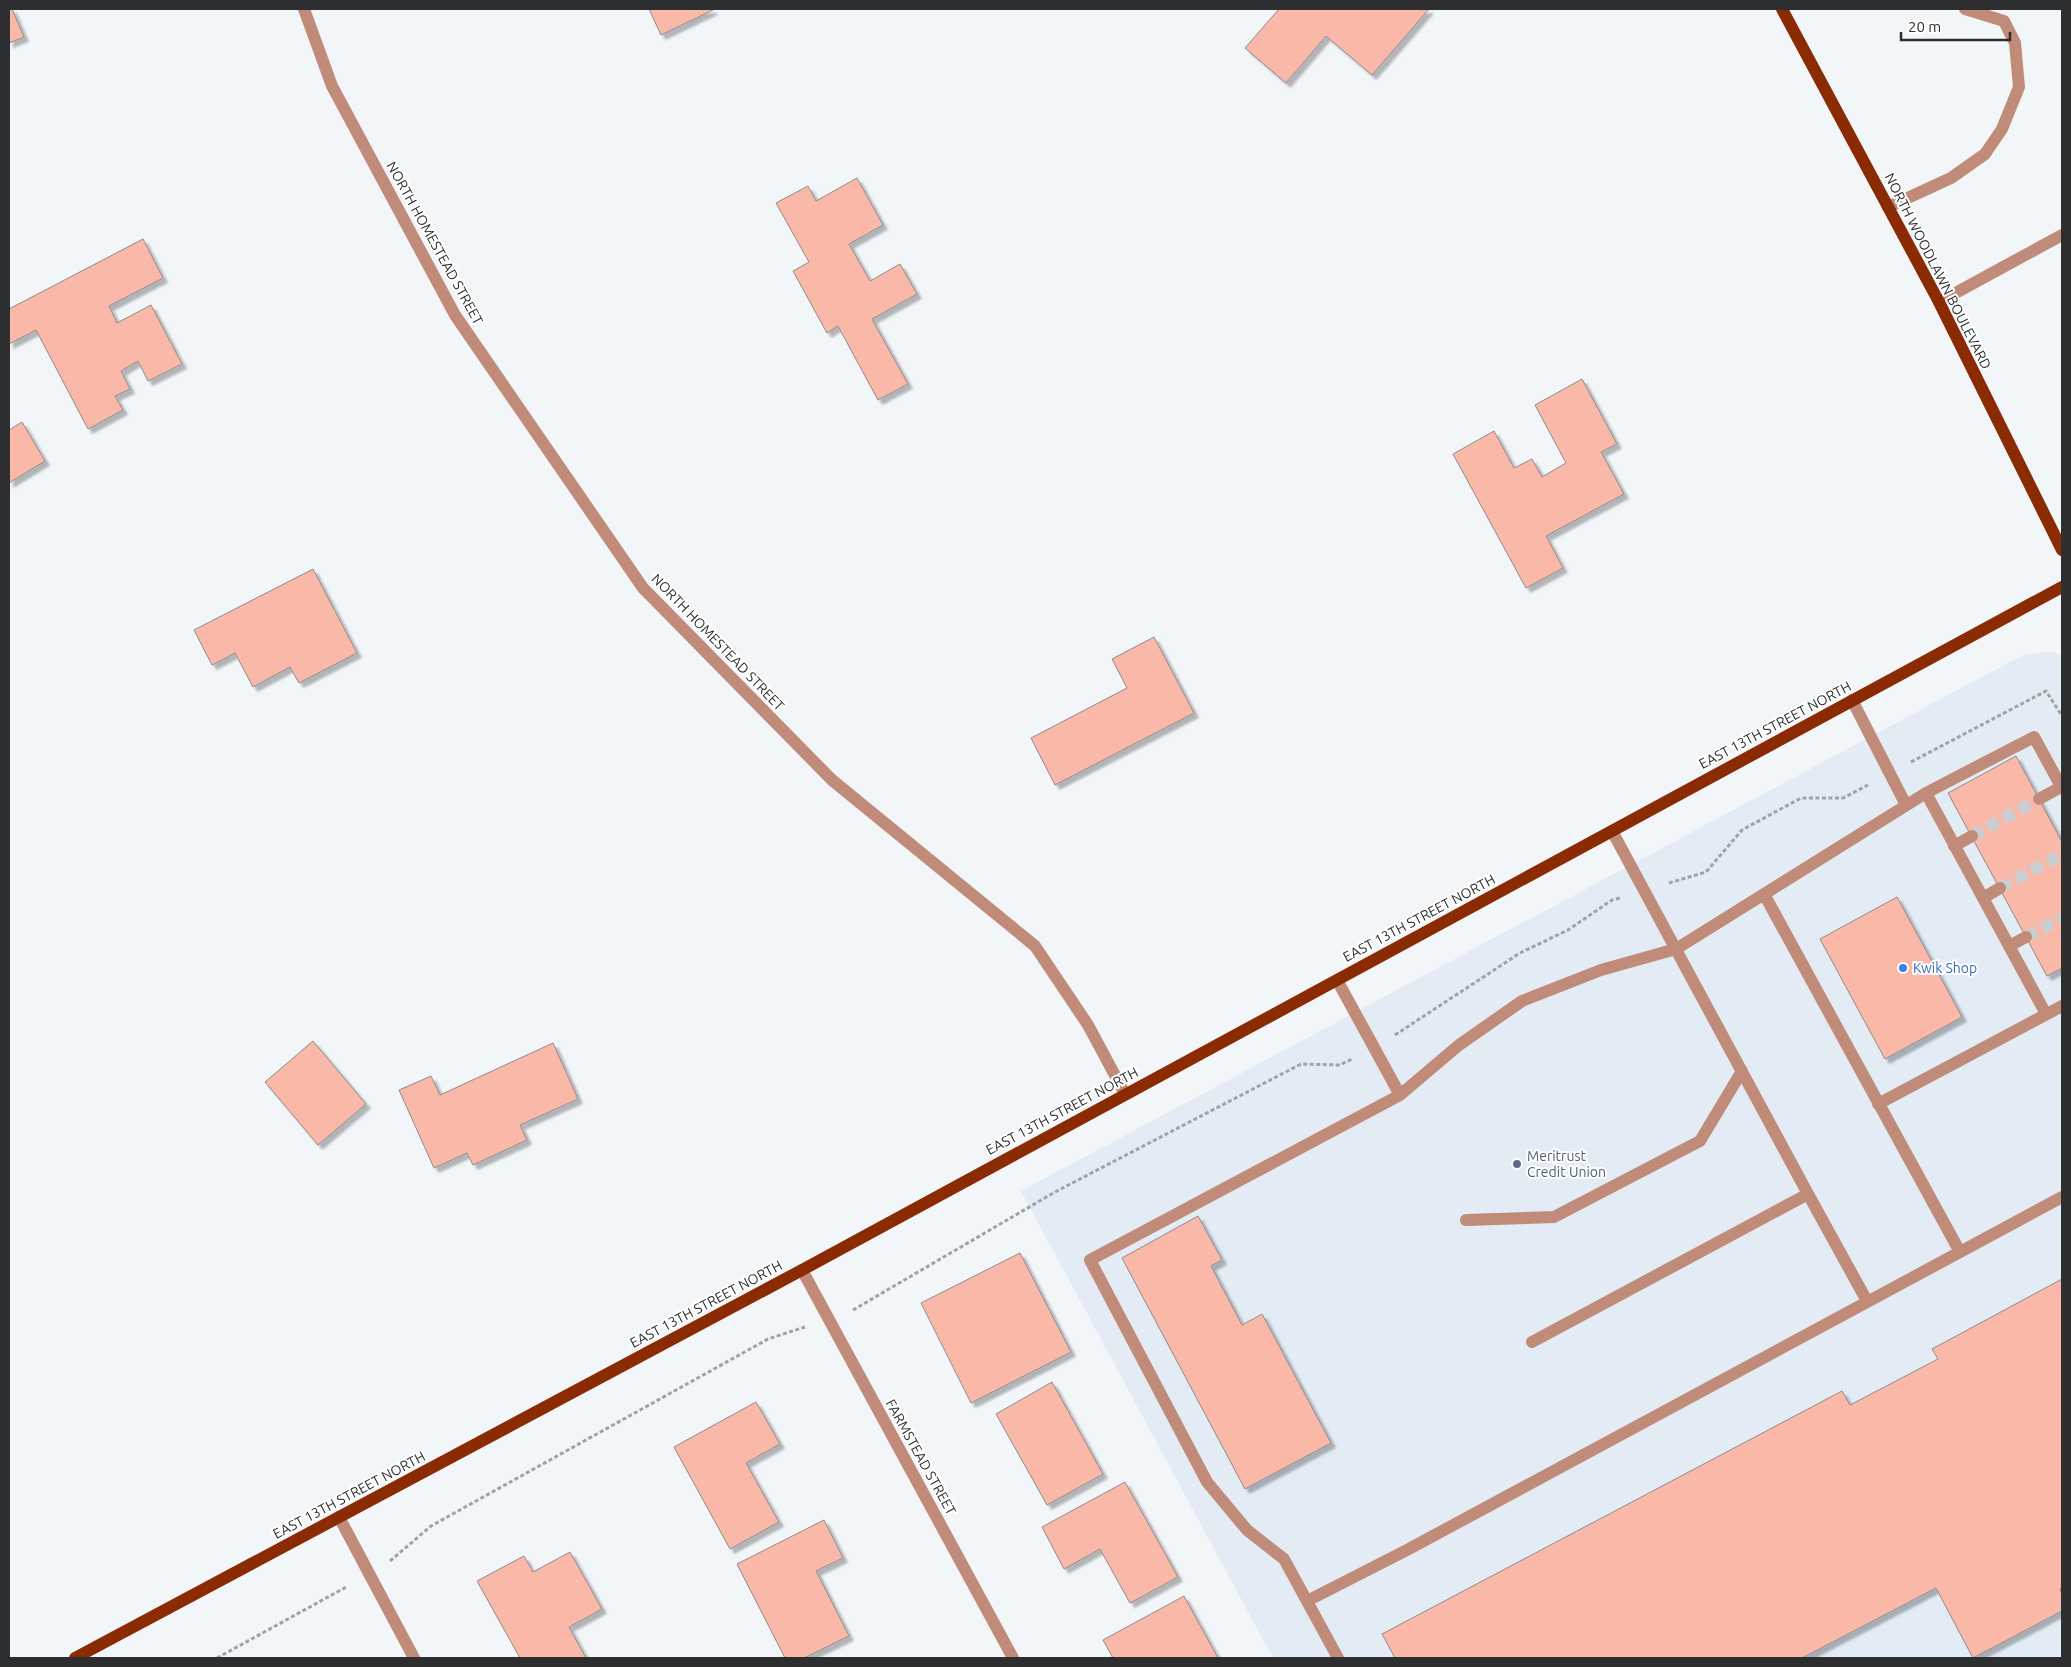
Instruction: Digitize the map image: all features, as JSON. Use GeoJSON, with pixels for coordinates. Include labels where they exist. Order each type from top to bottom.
{"type":"FeatureCollection","features":[{"type":"Feature","properties":{"kind":"main road","name":"NORTH WOODLAWN BOULEVARD"},"geometry":{"type":"LineString","coordinates":[[1782,9],[1938,302],[2062,550]]}},
{"type":"Feature","properties":{"kind":"main road","name":"EAST 13TH STREET NORTH"},"geometry":{"type":"LineString","coordinates":[[75,1658],[802,1270],[2062,587]]}},
{"type":"Feature","properties":{"kind":"street","name":"NORTH HOMESTEAD STREET"},"geometry":{"type":"LineString","coordinates":[[304,9],[332,86],[455,315],[643,588],[832,780],[1035,946],[1088,1025],[1125,1094]]}},
{"type":"Feature","properties":{"kind":"street"},"geometry":{"type":"LineString","coordinates":[[1888,207],[1951,178],[1984,154],[2002,129],[2019,87],[2015,43],[2004,21],[1965,9]]}},
{"type":"Feature","properties":{"kind":"street"},"geometry":{"type":"LineString","coordinates":[[1938,302],[2062,235]]}},
{"type":"Feature","properties":{"kind":"street"},"geometry":{"type":"LineString","coordinates":[[1852,700],[1906,804]]}},
{"type":"Feature","properties":{"kind":"street"},"geometry":{"type":"LineString","coordinates":[[1338,1658],[1284,1559],[1247,1530],[1207,1482],[1090,1260],[1400,1095],[1459,1045],[1522,1001],[1600,970],[1676,950],[1906,804],[2034,738],[2062,787],[2039,799]]}},
{"type":"Feature","properties":{"kind":"street"},"geometry":{"type":"LineString","coordinates":[[1926,794],[2046,1014]]}},
{"type":"Feature","properties":{"kind":"street"},"geometry":{"type":"LineString","coordinates":[[1612,830],[1867,1301]]}},
{"type":"Feature","properties":{"kind":"street"},"geometry":{"type":"LineString","coordinates":[[1954,846],[1972,836]]}},
{"type":"Feature","properties":{"kind":"street"},"geometry":{"type":"LineString","coordinates":[[1983,898],[2000,888]]}},
{"type":"Feature","properties":{"kind":"street"},"geometry":{"type":"LineString","coordinates":[[1764,894],[1960,1252]]}},
{"type":"Feature","properties":{"kind":"street"},"geometry":{"type":"LineString","coordinates":[[2009,946],[2026,937]]}},
{"type":"Feature","properties":{"kind":"street"},"geometry":{"type":"LineString","coordinates":[[1337,980],[1400,1095]]}},
{"type":"Feature","properties":{"kind":"street"},"geometry":{"type":"LineString","coordinates":[[1878,1104],[2062,1006]]}},
{"type":"Feature","properties":{"kind":"street"},"geometry":{"type":"LineString","coordinates":[[1466,1220],[1554,1217],[1700,1140],[1742,1071]]}},
{"type":"Feature","properties":{"kind":"street"},"geometry":{"type":"LineString","coordinates":[[1532,1342],[1808,1194]]}},
{"type":"Feature","properties":{"kind":"street"},"geometry":{"type":"LineString","coordinates":[[1307,1601],[1407,1550],[2062,1197]]}},
{"type":"Feature","properties":{"kind":"street","name":"FARMSTEAD STREET"},"geometry":{"type":"LineString","coordinates":[[802,1270],[1013,1658]]}},
{"type":"Feature","properties":{"kind":"street"},"geometry":{"type":"LineString","coordinates":[[339,1517],[414,1658]]}},
{"type":"Feature","properties":{"kind":"path"},"geometry":{"type":"LineString","coordinates":[[217,1658],[385,1565],[431,1526],[586,1438],[768,1339],[848,1312],[1055,1192],[1301,1064],[1340,1065],[1374,1048],[1520,953],[1568,930],[1612,900],[1706,872],[1742,830],[1801,798],[1844,798],[2046,691],[2062,716]]}},
{"type":"Feature","properties":{"kind":"shaded area"},"geometry":{"type":"Polygon","coordinates":[[[2053,651],[2062,657],[2062,1658],[1273,1658],[1021,1191],[2023,655],[2053,651]]]}},
{"type":"Feature","properties":{"kind":"building"},"geometry":{"type":"Polygon","coordinates":[[[9,9],[12,9],[24,37],[9,43],[9,9]]]}},
{"type":"Feature","properties":{"kind":"building"},"geometry":{"type":"Polygon","coordinates":[[[649,9],[712,9],[713,10],[661,35],[649,9]]]}},
{"type":"Feature","properties":{"kind":"building"},"geometry":{"type":"Polygon","coordinates":[[[1279,9],[1429,9],[1372,75],[1326,36],[1286,83],[1245,48],[1279,9]]]}},
{"type":"Feature","properties":{"kind":"building"},"geometry":{"type":"Polygon","coordinates":[[[857,178],[883,225],[849,244],[870,281],[900,264],[917,294],[872,319],[908,384],[878,400],[838,326],[827,333],[793,271],[809,262],[776,203],[808,186],[816,201],[857,178]]]}},
{"type":"Feature","properties":{"kind":"building"},"geometry":{"type":"Polygon","coordinates":[[[143,239],[163,278],[109,306],[117,323],[151,305],[182,364],[148,381],[138,361],[121,371],[130,389],[115,396],[123,410],[88,429],[36,330],[9,344],[9,309],[143,239]]]}},
{"type":"Feature","properties":{"kind":"building"},"geometry":{"type":"Polygon","coordinates":[[[1582,379],[1617,444],[1601,452],[1624,494],[1546,536],[1563,568],[1526,588],[1453,454],[1494,431],[1514,468],[1532,459],[1542,477],[1566,463],[1535,405],[1582,379]]]}},
{"type":"Feature","properties":{"kind":"building"},"geometry":{"type":"Polygon","coordinates":[[[22,422],[45,461],[9,483],[9,430],[22,422]]]}},
{"type":"Feature","properties":{"kind":"building"},"geometry":{"type":"Polygon","coordinates":[[[313,569],[357,653],[299,683],[290,667],[253,687],[235,653],[212,665],[194,630],[313,569]]]}},
{"type":"Feature","properties":{"kind":"building"},"geometry":{"type":"Polygon","coordinates":[[[1154,637],[1194,713],[1055,785],[1031,738],[1127,688],[1112,659],[1154,637]]]}},
{"type":"Feature","properties":{"kind":"building"},"geometry":{"type":"Polygon","coordinates":[[[2016,756],[2062,842],[2062,968],[2047,976],[1948,793],[2016,756]]]}},
{"type":"Feature","properties":{"kind":"building"},"geometry":{"type":"Polygon","coordinates":[[[1897,897],[1962,1017],[1885,1059],[1820,939],[1897,897]]]}},
{"type":"Feature","properties":{"kind":"building"},"geometry":{"type":"Polygon","coordinates":[[[313,1041],[366,1104],[318,1145],[265,1082],[313,1041]]]}},
{"type":"Feature","properties":{"kind":"building"},"geometry":{"type":"Polygon","coordinates":[[[553,1043],[578,1099],[520,1125],[527,1140],[473,1165],[467,1153],[434,1168],[399,1090],[431,1076],[440,1095],[553,1043]]]}},
{"type":"Feature","properties":{"kind":"building"},"geometry":{"type":"Polygon","coordinates":[[[1198,1216],[1222,1260],[1211,1266],[1242,1325],[1262,1314],[1331,1443],[1245,1489],[1122,1258],[1198,1216]]]}},
{"type":"Feature","properties":{"kind":"building"},"geometry":{"type":"Polygon","coordinates":[[[1020,1253],[1071,1352],[971,1403],[921,1303],[1020,1253]]]}},
{"type":"Feature","properties":{"kind":"building"},"geometry":{"type":"Polygon","coordinates":[[[2062,1279],[2062,1588],[2060,1589],[2062,1594],[2062,1611],[1973,1658],[1936,1588],[1802,1658],[1395,1658],[1382,1634],[1842,1391],[1850,1405],[1938,1359],[1932,1349],[2062,1279]]]}},
{"type":"Feature","properties":{"kind":"building"},"geometry":{"type":"Polygon","coordinates":[[[1052,1382],[1103,1474],[1047,1505],[996,1414],[1052,1382]]]}},
{"type":"Feature","properties":{"kind":"building"},"geometry":{"type":"Polygon","coordinates":[[[756,1402],[780,1444],[746,1463],[779,1522],[730,1549],[674,1447],[756,1402]]]}},
{"type":"Feature","properties":{"kind":"building"},"geometry":{"type":"Polygon","coordinates":[[[1125,1482],[1178,1577],[1130,1603],[1100,1549],[1064,1569],[1042,1527],[1125,1482]]]}},
{"type":"Feature","properties":{"kind":"building"},"geometry":{"type":"Polygon","coordinates":[[[824,1520],[843,1558],[816,1571],[849,1636],[804,1658],[785,1658],[737,1564],[824,1520]]]}},
{"type":"Feature","properties":{"kind":"building"},"geometry":{"type":"Polygon","coordinates":[[[570,1552],[602,1609],[569,1627],[586,1658],[520,1658],[477,1581],[524,1556],[533,1572],[570,1552]]]}},
{"type":"Feature","properties":{"kind":"building"},"geometry":{"type":"Polygon","coordinates":[[[1184,1596],[1218,1658],[1113,1658],[1103,1640],[1184,1596]]]}},
{"type":"Feature","properties":{"kind":"tunnel"},"geometry":{"type":"LineString","coordinates":[[1972,836],[2039,799]]}},
{"type":"Feature","properties":{"kind":"tunnel"},"geometry":{"type":"LineString","coordinates":[[2000,888],[2062,854]]}},
{"type":"Feature","properties":{"kind":"tunnel"},"geometry":{"type":"LineString","coordinates":[[2026,937],[2062,918]]}},
{"type":"Feature","properties":{"kind":"place","name":"Kwik Shop"},"geometry":{"type":"Point","coordinates":[1903,968]}},
{"type":"Feature","properties":{"kind":"place","name":"Meritrust Credit Union"},"geometry":{"type":"Point","coordinates":[1517,1164]}}]}
